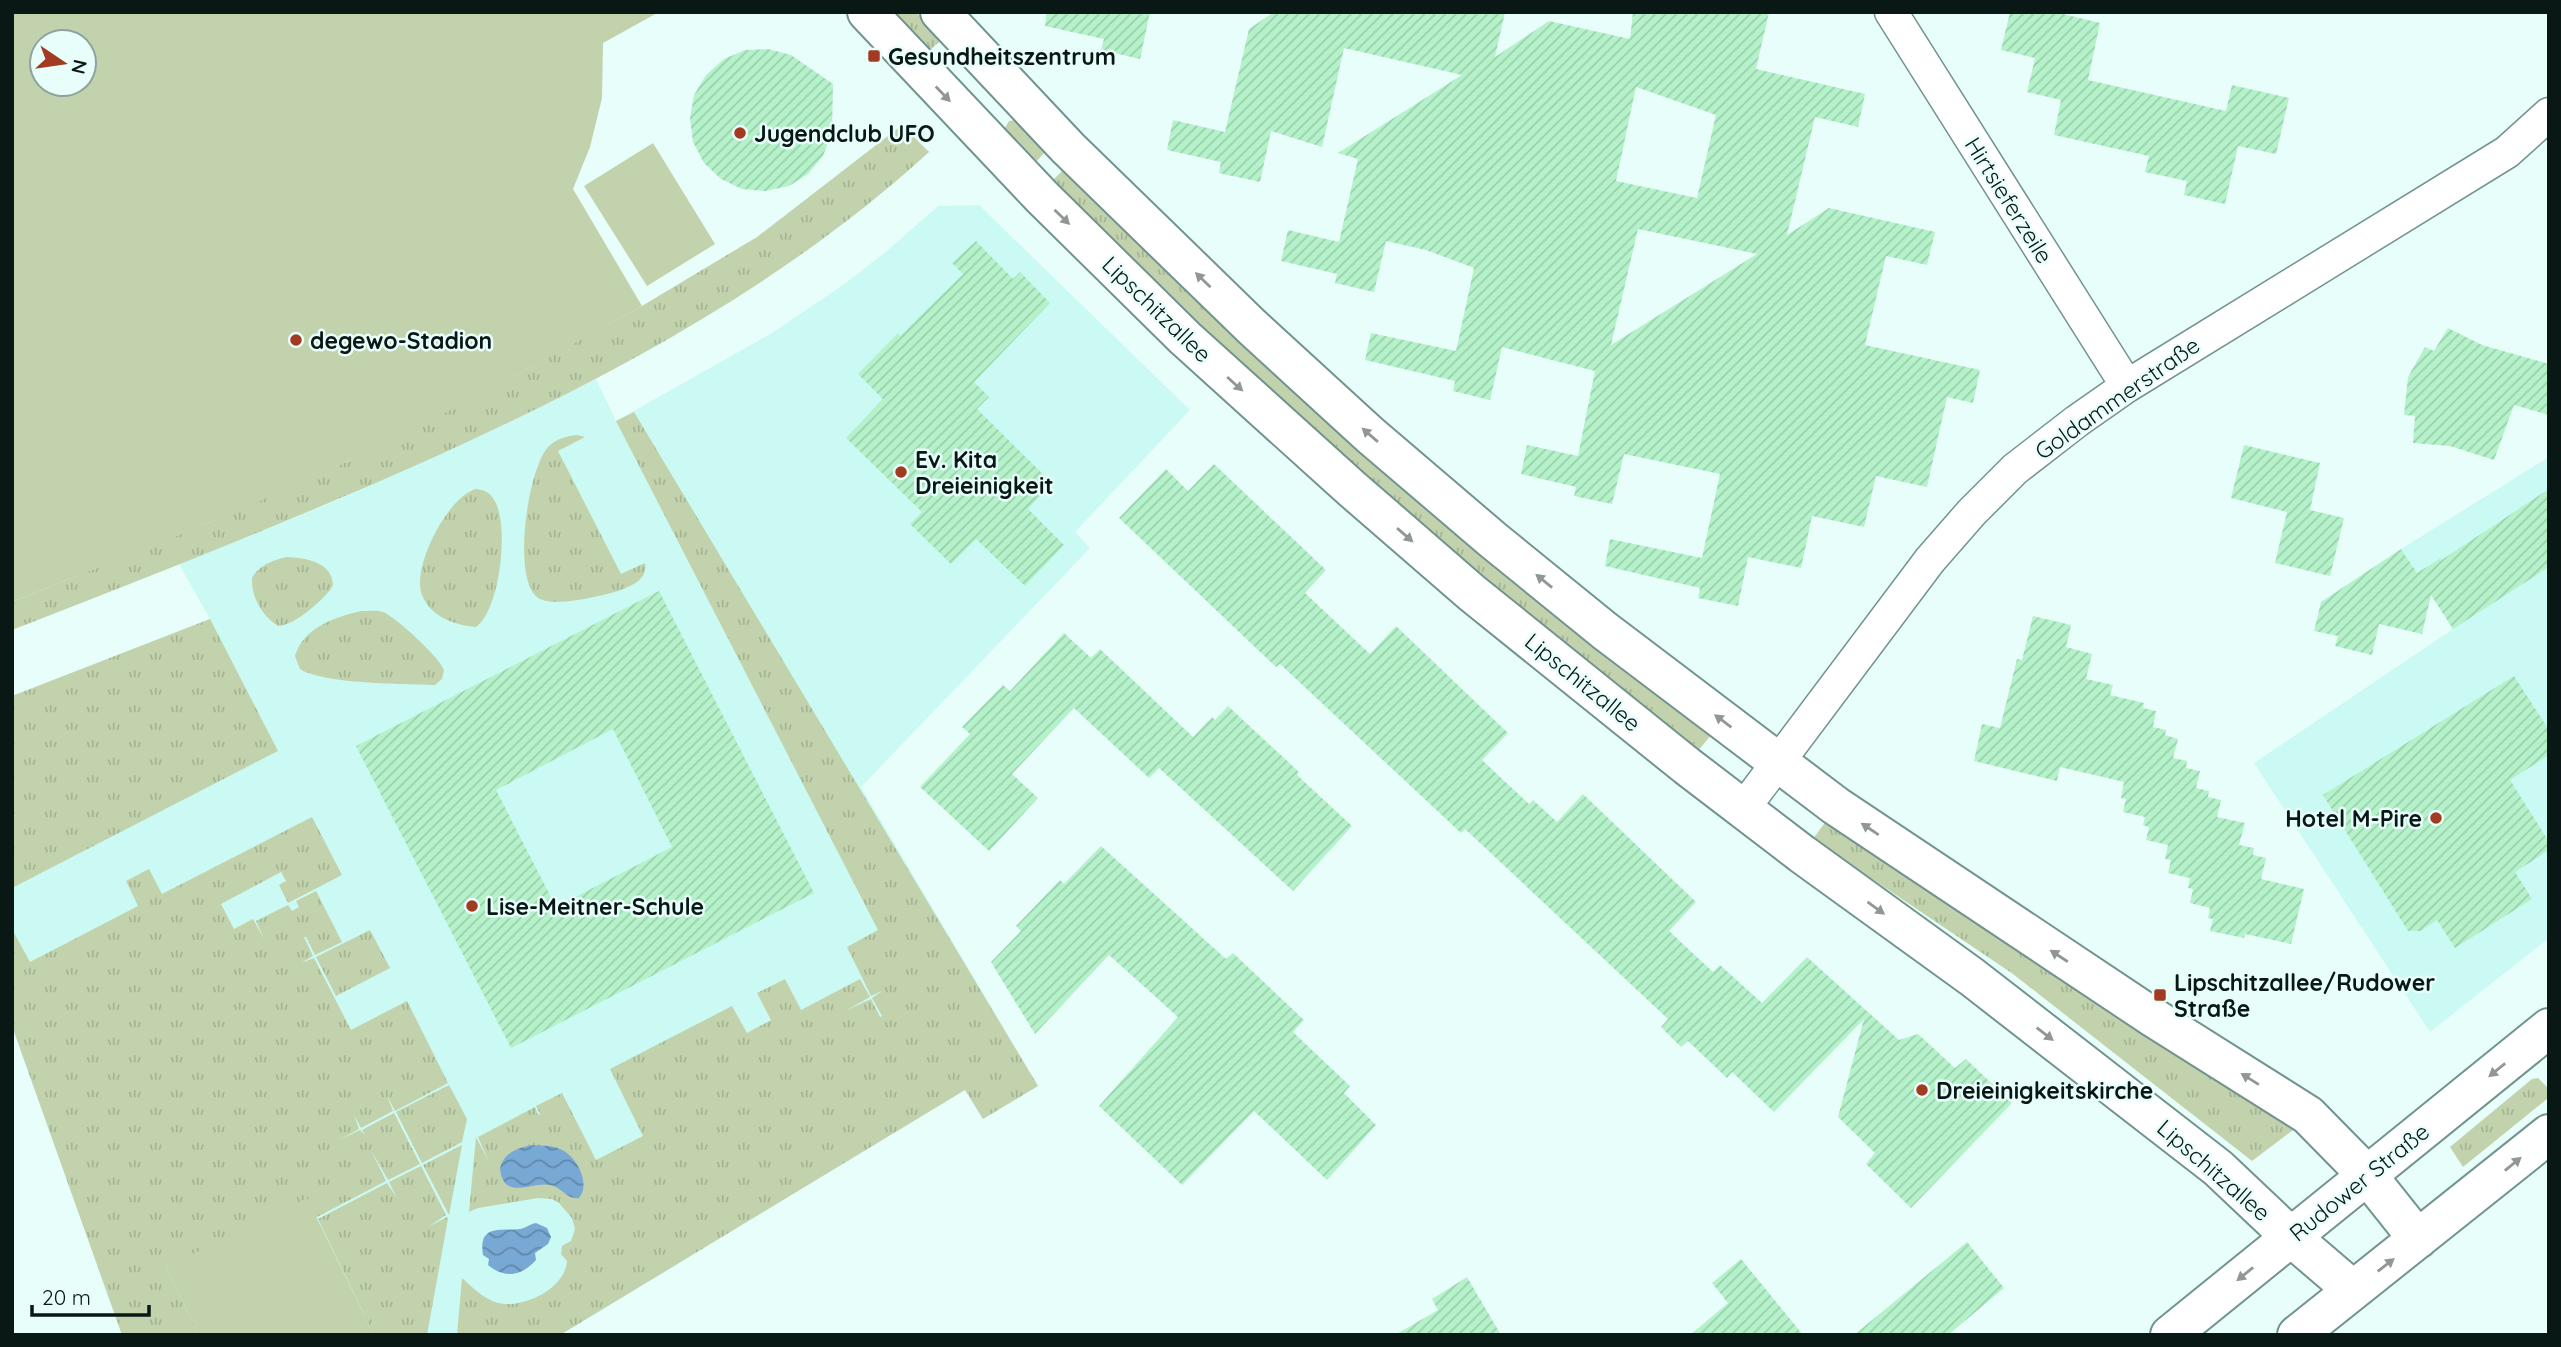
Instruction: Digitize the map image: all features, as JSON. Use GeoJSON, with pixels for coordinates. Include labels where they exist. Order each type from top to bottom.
{"type":"FeatureCollection","features":[{"type":"Feature","properties":{"kind":"street","name":"Lipschitzallee"},"geometry":{"type":"LineString","coordinates":[[867,12],[976,130],[1195,347],[1472,593],[1743,809],[1972,977],[2218,1168],[2291,1237],[2353,1290]]}},
{"type":"Feature","properties":{"kind":"street"},"geometry":{"type":"LineString","coordinates":[[940,12],[1073,153],[1232,309],[1370,435],[1493,540],[1605,631],[1836,806],[2154,1018],[2308,1115],[2367,1175],[2418,1239]]}},
{"type":"Feature","properties":{"kind":"street","name":"Hirtsieferzeile"},"geometry":{"type":"LineString","coordinates":[[1891,12],[2127,386]]}},
{"type":"Feature","properties":{"kind":"street"},"geometry":{"type":"LineString","coordinates":[[976,130],[1015,92]]}},
{"type":"Feature","properties":{"kind":"street","name":"Goldammerstraße"},"geometry":{"type":"LineString","coordinates":[[1743,809],[1930,560],[2015,469],[2127,386],[2507,152],[2549,114]]}},
{"type":"Feature","properties":{"kind":"street","name":"Rudower Straße"},"geometry":{"type":"LineString","coordinates":[[2169,1335],[2547,1033]]}},
{"type":"Feature","properties":{"kind":"street"},"geometry":{"type":"LineString","coordinates":[[2297,1335],[2549,1134]]}},
{"type":"Feature","properties":{"kind":"shaded area","name":"Lise-Meitner-Schule"},"geometry":{"type":"Polygon","coordinates":[[[979,205],[1190,410],[1075,532],[1090,548],[861,787],[1038,1086],[983,1119],[965,1090],[560,1335],[122,1335],[12,1026],[12,696],[210,619],[179,564],[328,504],[492,430],[596,379],[616,421],[772,333],[843,285],[938,206],[979,205]]]}},
{"type":"Feature","properties":{"kind":"shaded area"},"geometry":{"type":"Polygon","coordinates":[[[2549,457],[2549,938],[2430,1032],[2254,763],[2453,629],[2401,549],[2549,457]]]}},
{"type":"Feature","properties":{"kind":"green space","name":"degewo-Stadion"},"geometry":{"type":"Polygon","coordinates":[[[12,12],[659,12],[603,43],[602,98],[590,147],[573,189],[642,306],[384,444],[222,517],[12,602],[12,12]]]}},
{"type":"Feature","properties":{"kind":"green space"},"geometry":{"type":"Polygon","coordinates":[[[891,12],[916,12],[941,40],[928,52],[891,12]]]}},
{"type":"Feature","properties":{"kind":"green space"},"geometry":{"type":"Polygon","coordinates":[[[1016,120],[1046,151],[1034,164],[1003,131],[1009,121],[1016,120]]]}},
{"type":"Feature","properties":{"kind":"green space"},"geometry":{"type":"Polygon","coordinates":[[[902,125],[929,152],[817,243],[696,323],[633,359],[439,455],[227,545],[12,630],[12,602],[208,523],[346,462],[516,375],[642,306],[757,237],[902,125]]]}},
{"type":"Feature","properties":{"kind":"green space"},"geometry":{"type":"Polygon","coordinates":[[[653,143],[715,244],[647,286],[584,186],[653,143]]]}},
{"type":"Feature","properties":{"kind":"green space"},"geometry":{"type":"Polygon","coordinates":[[[1064,169],[1193,296],[1627,671],[1711,735],[1698,751],[1476,573],[1235,360],[1051,182],[1064,169]]]}},
{"type":"Feature","properties":{"kind":"green space"},"geometry":{"type":"Polygon","coordinates":[[[634,412],[1038,1086],[983,1119],[965,1090],[560,1335],[457,1335],[462,1278],[483,1296],[498,1303],[530,1300],[541,1295],[559,1280],[567,1261],[561,1254],[562,1246],[571,1241],[575,1229],[572,1218],[552,1199],[538,1198],[478,1208],[469,1212],[476,1137],[489,1162],[478,1137],[535,1107],[538,1115],[540,1114],[536,1106],[562,1093],[596,1160],[643,1136],[610,1069],[732,1006],[747,1033],[771,1020],[757,993],[785,979],[801,1010],[860,979],[870,997],[845,1011],[871,999],[880,1017],[882,1016],[872,998],[882,991],[871,996],[847,947],[878,930],[616,421],[634,412]]]}},
{"type":"Feature","properties":{"kind":"green space"},"geometry":{"type":"Polygon","coordinates":[[[577,435],[585,437],[558,451],[621,574],[645,563],[645,569],[638,581],[618,591],[579,600],[547,601],[540,599],[531,589],[526,572],[525,525],[529,501],[534,478],[548,447],[561,438],[577,435]]]}},
{"type":"Feature","properties":{"kind":"green space"},"geometry":{"type":"Polygon","coordinates":[[[476,489],[491,495],[494,500],[499,511],[502,546],[491,604],[476,627],[452,622],[437,614],[426,603],[420,583],[422,568],[434,534],[454,505],[465,494],[476,489]]]}},
{"type":"Feature","properties":{"kind":"green space"},"geometry":{"type":"Polygon","coordinates":[[[287,557],[310,560],[323,566],[332,577],[333,585],[309,611],[292,622],[278,626],[267,617],[259,605],[253,592],[252,578],[267,564],[287,557]]]}},
{"type":"Feature","properties":{"kind":"green space"},"geometry":{"type":"Polygon","coordinates":[[[361,611],[383,612],[407,629],[441,664],[444,670],[442,679],[435,685],[364,682],[326,678],[300,669],[295,656],[305,638],[331,620],[361,611]]]}},
{"type":"Feature","properties":{"kind":"green space"},"geometry":{"type":"Polygon","coordinates":[[[210,619],[278,751],[12,888],[12,696],[210,619]]]}},
{"type":"Feature","properties":{"kind":"green space"},"geometry":{"type":"Polygon","coordinates":[[[312,817],[342,875],[288,903],[279,885],[286,881],[281,872],[221,904],[234,929],[253,919],[264,939],[256,921],[288,905],[292,911],[299,907],[296,901],[316,891],[342,942],[315,955],[304,937],[313,956],[301,963],[314,958],[351,1030],[407,1001],[448,1083],[395,1111],[387,1095],[393,1111],[361,1128],[354,1115],[359,1129],[339,1140],[360,1130],[365,1135],[362,1130],[394,1113],[420,1164],[388,1180],[371,1150],[386,1181],[317,1217],[166,1267],[199,1335],[122,1335],[12,1026],[12,929],[30,962],[138,906],[126,881],[149,869],[162,894],[312,817]]]}},
{"type":"Feature","properties":{"kind":"green space"},"geometry":{"type":"Polygon","coordinates":[[[1826,821],[2031,961],[2293,1130],[2252,1161],[2013,974],[1813,839],[1826,821]]]}},
{"type":"Feature","properties":{"kind":"green space"},"geometry":{"type":"Polygon","coordinates":[[[370,930],[390,968],[336,996],[316,957],[370,930]]]}},
{"type":"Feature","properties":{"kind":"green space"},"geometry":{"type":"Polygon","coordinates":[[[2538,1078],[2549,1089],[2547,1099],[2463,1167],[2450,1147],[2532,1079],[2538,1078]]]}},
{"type":"Feature","properties":{"kind":"green space"},"geometry":{"type":"Polygon","coordinates":[[[449,1085],[467,1119],[462,1142],[422,1163],[396,1112],[449,1085]]]}},
{"type":"Feature","properties":{"kind":"green space"},"geometry":{"type":"Polygon","coordinates":[[[462,1145],[449,1215],[423,1165],[462,1145]]]}},
{"type":"Feature","properties":{"kind":"green space"},"geometry":{"type":"Polygon","coordinates":[[[421,1166],[446,1215],[428,1227],[447,1217],[448,1219],[427,1335],[374,1335],[318,1219],[387,1183],[397,1198],[389,1182],[421,1166]]]}},
{"type":"Feature","properties":{"kind":"green space"},"geometry":{"type":"Polygon","coordinates":[[[307,1198],[374,1335],[199,1335],[166,1267],[307,1198]]]}},
{"type":"Feature","properties":{"kind":"water"},"geometry":{"type":"Polygon","coordinates":[[[534,1145],[559,1148],[573,1158],[583,1179],[584,1186],[579,1198],[571,1197],[550,1185],[519,1188],[507,1184],[502,1178],[502,1162],[518,1149],[534,1145]]]}},
{"type":"Feature","properties":{"kind":"water"},"geometry":{"type":"Polygon","coordinates":[[[536,1223],[547,1228],[551,1237],[548,1244],[535,1253],[536,1260],[531,1265],[525,1270],[507,1274],[488,1265],[489,1259],[483,1255],[482,1245],[487,1234],[498,1230],[520,1229],[536,1223]]]}},
{"type":"Feature","properties":{"kind":"building"},"geometry":{"type":"Polygon","coordinates":[[[1047,12],[1150,12],[1140,59],[1101,50],[1104,39],[1045,26],[1047,12]]]}},
{"type":"Feature","properties":{"kind":"building"},"geometry":{"type":"Polygon","coordinates":[[[1274,12],[1505,12],[1495,57],[1549,21],[1630,39],[1633,12],[1769,12],[1756,69],[1865,94],[1858,127],[1815,117],[1787,235],[1829,208],[1935,232],[1927,265],[1886,256],[1865,345],[1980,370],[1973,403],[1947,397],[1927,487],[1876,476],[1864,527],[1812,516],[1801,568],[1748,557],[1738,606],[1698,598],[1700,588],[1605,566],[1610,539],[1702,558],[1720,474],[1624,454],[1612,504],[1574,496],[1576,487],[1521,474],[1527,445],[1578,456],[1595,371],[1502,347],[1490,400],[1453,391],[1455,381],[1365,360],[1371,333],[1456,351],[1474,268],[1426,250],[1386,241],[1374,292],[1335,283],[1337,274],[1281,261],[1288,230],[1339,242],[1358,159],[1338,153],[1462,75],[1344,48],[1322,147],[1271,131],[1260,182],[1219,173],[1221,162],[1167,150],[1173,120],[1225,132],[1249,29],[1274,12]],[[1636,87],[1616,181],[1697,198],[1716,115],[1636,87]],[[1638,229],[1611,345],[1757,254],[1638,229]]]}},
{"type":"Feature","properties":{"kind":"building"},"geometry":{"type":"Polygon","coordinates":[[[2010,12],[2055,12],[2100,23],[2088,80],[2226,111],[2232,85],[2289,98],[2276,154],[2238,146],[2225,204],[2184,195],[2187,181],[2145,172],[2149,156],[2054,135],[2061,100],[2027,92],[2035,58],[2001,50],[2010,12]]]}},
{"type":"Feature","properties":{"kind":"building"},"geometry":{"type":"Polygon","coordinates":[[[768,49],[791,55],[833,84],[832,133],[823,156],[808,174],[789,186],[765,191],[742,189],[721,179],[704,163],[693,142],[690,118],[694,95],[706,75],[724,59],[745,50],[768,49]]]}},
{"type":"Feature","properties":{"kind":"building"},"geometry":{"type":"Polygon","coordinates":[[[976,241],[1013,279],[1020,272],[1050,303],[974,382],[989,397],[977,409],[1052,483],[1028,509],[1064,545],[1025,586],[976,539],[951,564],[910,524],[922,512],[846,438],[883,399],[858,374],[898,333],[900,336],[963,274],[952,263],[976,241]]]}},
{"type":"Feature","properties":{"kind":"building"},"geometry":{"type":"Polygon","coordinates":[[[2448,328],[2482,345],[2549,364],[2549,415],[2514,405],[2494,460],[2450,446],[2413,443],[2415,416],[2404,415],[2408,377],[2425,347],[2434,351],[2448,328]]]}},
{"type":"Feature","properties":{"kind":"building"},"geometry":{"type":"Polygon","coordinates":[[[2244,445],[2320,463],[2310,510],[2344,518],[2330,576],[2275,563],[2287,512],[2231,498],[2244,445]]]}},
{"type":"Feature","properties":{"kind":"building"},"geometry":{"type":"Polygon","coordinates":[[[1214,464],[1326,570],[1305,593],[1370,654],[1396,626],[1508,733],[1482,760],[1529,804],[1533,800],[1557,822],[1583,794],[1696,902],[1669,931],[1713,972],[1720,965],[1762,1003],[1807,957],[1899,1040],[1918,1034],[1955,1068],[1966,1059],[2012,1103],[1911,1208],[1866,1164],[1875,1153],[1838,1117],[1864,1019],[1774,1112],[1732,1072],[1727,1078],[1688,1041],[1681,1047],[1661,1027],[1668,1019],[1465,829],[1461,833],[1280,664],[1276,667],[1119,518],[1166,469],[1188,491],[1214,464]]]}},
{"type":"Feature","properties":{"kind":"building"},"geometry":{"type":"Polygon","coordinates":[[[2549,489],[2549,567],[2453,629],[2431,595],[2422,634],[2379,624],[2372,655],[2335,646],[2338,636],[2314,631],[2321,602],[2401,549],[2417,573],[2441,558],[2440,561],[2549,489]]]}},
{"type":"Feature","properties":{"kind":"building"},"geometry":{"type":"Polygon","coordinates":[[[659,591],[814,893],[511,1048],[356,746],[659,591]],[[613,729],[496,790],[556,907],[672,847],[613,729]]]}},
{"type":"Feature","properties":{"kind":"building"},"geometry":{"type":"Polygon","coordinates":[[[2033,616],[2071,625],[2066,647],[2092,654],[2086,679],[2113,685],[2110,695],[2144,703],[2143,708],[2156,711],[2153,727],[2166,730],[2165,735],[2178,739],[2173,758],[2187,761],[2186,768],[2200,771],[2196,788],[2209,791],[2208,797],[2221,800],[2217,817],[2245,823],[2239,845],[2254,848],[2253,855],[2266,858],[2261,879],[2304,889],[2291,944],[2245,934],[2244,938],[2210,931],[2213,919],[2208,918],[2210,908],[2190,903],[2193,889],[2188,888],[2190,878],[2168,873],[2171,860],[2165,859],[2168,845],[2146,840],[2149,827],[2143,825],[2145,817],[2123,812],[2126,799],[2121,798],[2124,782],[2060,767],[2057,781],[1974,761],[1982,724],[2000,728],[2017,659],[2022,660],[2033,616]]]}},
{"type":"Feature","properties":{"kind":"building"},"geometry":{"type":"Polygon","coordinates":[[[1064,633],[1091,658],[1100,649],[1193,737],[1212,717],[1215,720],[1228,706],[1352,826],[1293,891],[1159,768],[1149,778],[1074,708],[1012,774],[1038,798],[989,851],[920,787],[970,734],[962,727],[1003,685],[1010,691],[1064,633]]]}},
{"type":"Feature","properties":{"kind":"building","name":"Hotel M-Pire"},"geometry":{"type":"Polygon","coordinates":[[[2514,676],[2549,730],[2549,755],[2510,780],[2549,842],[2549,850],[2515,872],[2532,899],[2455,948],[2437,920],[2421,931],[2408,931],[2323,795],[2514,676]]]}},
{"type":"Feature","properties":{"kind":"building"},"geometry":{"type":"Polygon","coordinates":[[[1101,846],[1226,959],[1233,953],[1304,1020],[1293,1032],[1350,1086],[1344,1093],[1376,1125],[1327,1180],[1254,1111],[1182,1185],[1099,1106],[1178,1017],[1109,955],[1035,1034],[991,962],[1021,931],[1016,926],[1060,880],[1064,884],[1101,846]]]}},
{"type":"Feature","properties":{"kind":"building"},"geometry":{"type":"Polygon","coordinates":[[[1967,1242],[2004,1288],[1948,1335],[1854,1335],[1967,1242]]]}},
{"type":"Feature","properties":{"kind":"building"},"geometry":{"type":"Polygon","coordinates":[[[1741,1259],[1803,1335],[1690,1335],[1728,1303],[1712,1283],[1741,1259]]]}},
{"type":"Feature","properties":{"kind":"building"},"geometry":{"type":"Polygon","coordinates":[[[1467,1277],[1501,1335],[1395,1335],[1438,1310],[1432,1299],[1467,1277]]]}},
{"type":"Feature","properties":{"kind":"place","name":"Gesundheitszentrum"},"geometry":{"type":"Point","coordinates":[874,56]}},
{"type":"Feature","properties":{"kind":"place","name":"Jugendclub UFO"},"geometry":{"type":"Point","coordinates":[740,133]}},
{"type":"Feature","properties":{"kind":"place","name":"degewo-Stadion"},"geometry":{"type":"Point","coordinates":[296,340]}},
{"type":"Feature","properties":{"kind":"place","name":"Ev. Kita Dreieinigkeit"},"geometry":{"type":"Point","coordinates":[901,472]}},
{"type":"Feature","properties":{"kind":"place","name":"Hotel M-Pire"},"geometry":{"type":"Point","coordinates":[2436,818]}},
{"type":"Feature","properties":{"kind":"place","name":"Lise-Meitner-Schule"},"geometry":{"type":"Point","coordinates":[472,906]}},
{"type":"Feature","properties":{"kind":"place","name":"Lipschitzallee/Rudower Straße"},"geometry":{"type":"Point","coordinates":[2160,995]}},
{"type":"Feature","properties":{"kind":"place","name":"Dreieinigkeitskirche"},"geometry":{"type":"Point","coordinates":[1922,1090]}}]}
